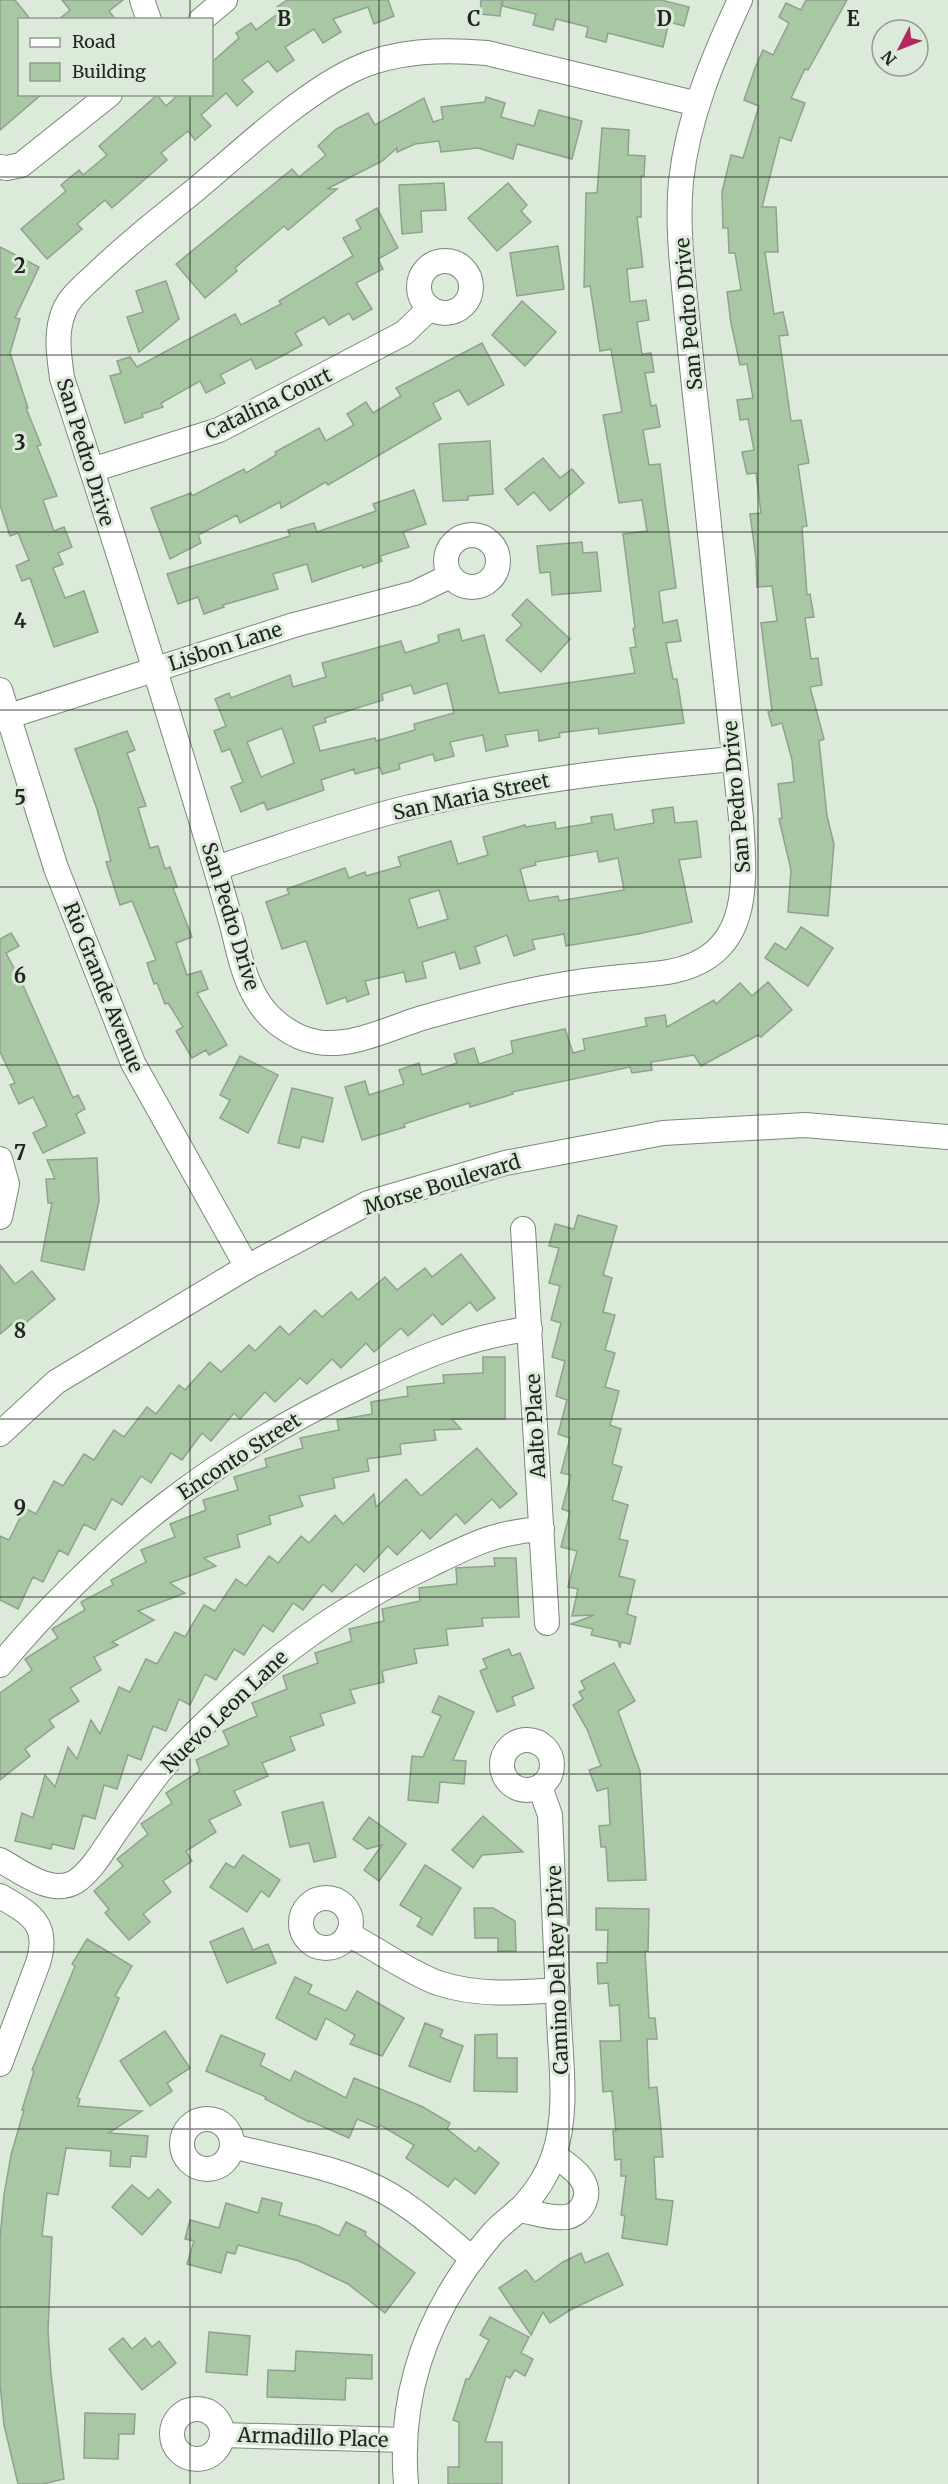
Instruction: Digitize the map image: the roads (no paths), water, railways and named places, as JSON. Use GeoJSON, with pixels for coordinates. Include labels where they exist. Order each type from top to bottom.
{"type":"FeatureCollection","features":[{"type":"Feature","properties":{"kind":"street"},"geometry":{"type":"LineString","coordinates":[[141,0],[148,18]]}},
{"type":"Feature","properties":{"kind":"street"},"geometry":{"type":"LineString","coordinates":[[203,18],[225,0]]}},
{"type":"Feature","properties":{"kind":"street","name":"San Pedro Drive"},"geometry":{"type":"LineString","coordinates":[[698,104],[487,52],[452,50],[415,53],[383,59],[354,70],[323,87],[120,251],[64,309],[57,334],[62,378],[155,669],[216,868],[245,975],[256,999],[272,1019],[292,1033],[315,1042],[338,1043],[423,1018],[540,989],[583,981],[670,972],[690,966],[709,956],[731,930],[742,903],[745,876],[681,264],[681,180],[698,104],[718,47],[740,0]]}},
{"type":"Feature","properties":{"kind":"street"},"geometry":{"type":"LineString","coordinates":[[0,167],[21,165],[108,96]]}},
{"type":"Feature","properties":{"kind":"street","name":"Catalina Court"},"geometry":{"type":"LineString","coordinates":[[92,470],[219,430],[404,333],[430,308]]}},
{"type":"Feature","properties":{"kind":"street","name":"Lisbon Lane"},"geometry":{"type":"LineString","coordinates":[[4,718],[294,625],[416,593],[450,576]]}},
{"type":"Feature","properties":{"kind":"street","name":"Rio Grande Avenue"},"geometry":{"type":"LineString","coordinates":[[0,690],[4,718],[56,868],[133,1064],[247,1268]]}},
{"type":"Feature","properties":{"kind":"street","name":"San Maria Street"},"geometry":{"type":"LineString","coordinates":[[216,868],[351,824],[455,797],[564,778],[734,759]]}},
{"type":"Feature","properties":{"kind":"street","name":"Morse Boulevard"},"geometry":{"type":"LineString","coordinates":[[0,1434],[56,1382],[247,1268],[368,1203],[505,1163],[663,1133],[805,1125],[948,1137]]}},
{"type":"Feature","properties":{"kind":"street"},"geometry":{"type":"LineString","coordinates":[[0,1159],[7,1184],[5,1203],[0,1217]]}},
{"type":"Feature","properties":{"kind":"street","name":"Aalto Place"},"geometry":{"type":"LineString","coordinates":[[523,1229],[548,1623]]}},
{"type":"Feature","properties":{"kind":"street","name":"Enconto Street"},"geometry":{"type":"LineString","coordinates":[[0,1665],[54,1603],[117,1543],[156,1510],[252,1443],[301,1415],[408,1363],[501,1332],[530,1329]]}},
{"type":"Feature","properties":{"kind":"street","name":"Nuevo Leon Lane"},"geometry":{"type":"LineString","coordinates":[[0,1860],[41,1883],[57,1886],[74,1882],[99,1857],[162,1769],[190,1738],[263,1669],[306,1635],[398,1580],[491,1536],[542,1529]]}},
{"type":"Feature","properties":{"kind":"street","name":"Camino Del Rey Drive"},"geometry":{"type":"LineString","coordinates":[[406,2484],[405,2425],[410,2393],[424,2347],[439,2311],[494,2231],[519,2210],[539,2185],[560,2137],[562,2106],[550,1815],[540,1787]]}},
{"type":"Feature","properties":{"kind":"street"},"geometry":{"type":"LineString","coordinates":[[0,1896],[29,1914],[43,1935],[43,1949],[0,2064]]}},
{"type":"Feature","properties":{"kind":"street"},"geometry":{"type":"LineString","coordinates":[[348,1934],[436,1982],[462,1989],[495,1993],[558,1990]]}},
{"type":"Feature","properties":{"kind":"street"},"geometry":{"type":"LineString","coordinates":[[232,2146],[341,2174],[369,2184],[395,2198],[473,2259]]}},
{"type":"Feature","properties":{"kind":"street"},"geometry":{"type":"LineString","coordinates":[[519,2210],[565,2217],[576,2213],[583,2205],[586,2195],[585,2184],[579,2174],[554,2155]]}},
{"type":"Feature","properties":{"kind":"street","name":"Armadillo Place"},"geometry":{"type":"LineString","coordinates":[[222,2435],[405,2440]]}}]}
